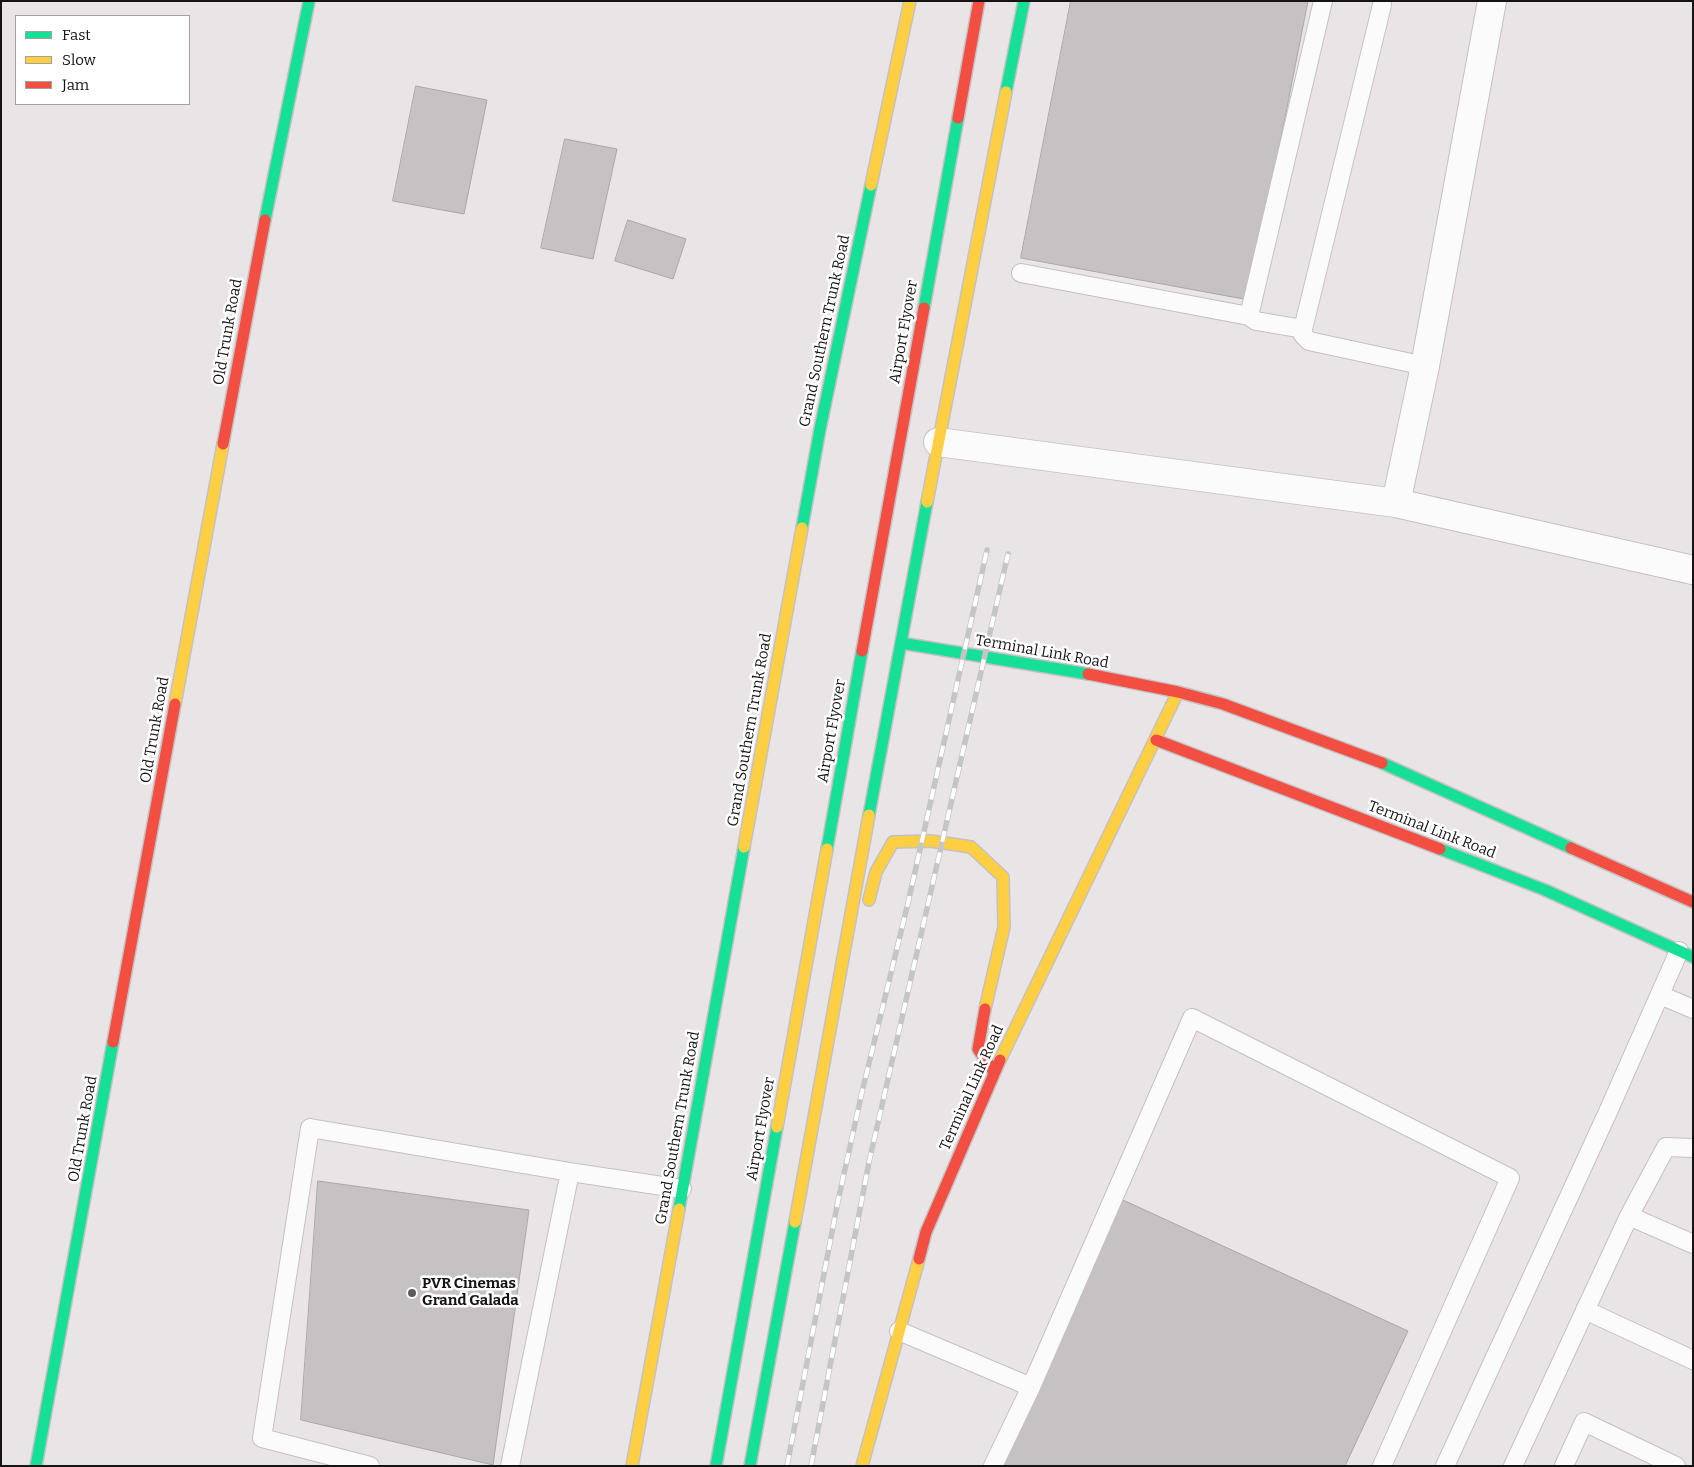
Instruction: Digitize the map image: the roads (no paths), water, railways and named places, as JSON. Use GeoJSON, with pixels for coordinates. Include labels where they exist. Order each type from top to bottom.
{"type":"FeatureCollection","features":[{"type":"Feature","properties":{"kind":"main road","name":"Old Trunk Road"},"geometry":{"type":"LineString","coordinates":[[36,1466],[252,283],[309,1]]}},
{"type":"Feature","properties":{"kind":"main road","name":"Grand Southern Trunk Road"},"geometry":{"type":"LineString","coordinates":[[632,1466],[820,429],[910,1]]}},
{"type":"Feature","properties":{"kind":"main road","name":"Airport Flyover"},"geometry":{"type":"LineString","coordinates":[[716,1466],[978,1]]}},
{"type":"Feature","properties":{"kind":"main road"},"geometry":{"type":"LineString","coordinates":[[750,1466],[803,1169],[938,442],[1024,1]]}},
{"type":"Feature","properties":{"kind":"main road","name":"Terminal Link Road"},"geometry":{"type":"LineString","coordinates":[[901,643],[1071,671],[1178,692],[1223,704],[1374,760],[1693,902]]}},
{"type":"Feature","properties":{"kind":"main road","name":"Terminal Link Road"},"geometry":{"type":"LineString","coordinates":[[862,1466],[926,1232],[994,1072],[1178,692]]}},
{"type":"Feature","properties":{"kind":"main road","name":"Terminal Link Road"},"geometry":{"type":"LineString","coordinates":[[1156,740],[1545,890],[1686,954]]}},
{"type":"Feature","properties":{"kind":"main road"},"geometry":{"type":"LineString","coordinates":[[868,907],[876,872],[893,842],[932,841],[971,848],[1003,877],[1004,926],[989,989],[978,1049],[994,1072]]}},
{"type":"Feature","properties":{"kind":"main road"},"geometry":{"type":"LineString","coordinates":[[803,1169],[822,1153]]}},
{"type":"Feature","properties":{"kind":"street"},"geometry":{"type":"LineString","coordinates":[[1396,503],[1425,366],[1492,1]]}},
{"type":"Feature","properties":{"kind":"street"},"geometry":{"type":"LineString","coordinates":[[938,442],[1396,503],[1693,570]]}},
{"type":"Feature","properties":{"kind":"lane"},"geometry":{"type":"LineString","coordinates":[[1249,316],[1322,1]]}},
{"type":"Feature","properties":{"kind":"lane"},"geometry":{"type":"LineString","coordinates":[[1382,5],[1303,335],[1309,341],[1425,366]]}},
{"type":"Feature","properties":{"kind":"lane"},"geometry":{"type":"LineString","coordinates":[[1021,273],[1249,316],[1256,321],[1303,329]]}},
{"type":"Feature","properties":{"kind":"lane"},"geometry":{"type":"LineString","coordinates":[[1445,1466],[1660,995],[1686,954]]}},
{"type":"Feature","properties":{"kind":"lane"},"geometry":{"type":"LineString","coordinates":[[1660,995],[1693,1009]]}},
{"type":"Feature","properties":{"kind":"lane"},"geometry":{"type":"LineString","coordinates":[[993,1466],[1031,1387],[1192,1018],[1510,1178],[1382,1466]]}},
{"type":"Feature","properties":{"kind":"lane"},"geometry":{"type":"LineString","coordinates":[[370,1466],[262,1438],[310,1128],[682,1189]]}},
{"type":"Feature","properties":{"kind":"lane"},"geometry":{"type":"LineString","coordinates":[[1513,1466],[1630,1216],[1666,1147],[1693,1148]]}},
{"type":"Feature","properties":{"kind":"lane"},"geometry":{"type":"LineString","coordinates":[[510,1466],[570,1172]]}},
{"type":"Feature","properties":{"kind":"lane"},"geometry":{"type":"LineString","coordinates":[[1630,1216],[1693,1244]]}},
{"type":"Feature","properties":{"kind":"lane"},"geometry":{"type":"LineString","coordinates":[[1585,1310],[1693,1360]]}},
{"type":"Feature","properties":{"kind":"lane"},"geometry":{"type":"LineString","coordinates":[[899,1332],[1031,1387]]}},
{"type":"Feature","properties":{"kind":"lane"},"geometry":{"type":"LineString","coordinates":[[1564,1466],[1584,1422],[1676,1466]]}},
{"type":"Feature","properties":{"kind":"railway"},"geometry":{"type":"LineString","coordinates":[[787,1466],[838,1201],[862,1092],[908,903],[987,550]]}},
{"type":"Feature","properties":{"kind":"railway"},"geometry":{"type":"LineString","coordinates":[[811,1466],[869,1162],[1008,554]]}},
{"type":"Feature","properties":{"kind":"place","name":"PVR Cinemas Grand Galada"},"geometry":{"type":"Point","coordinates":[412,1293]}}]}
